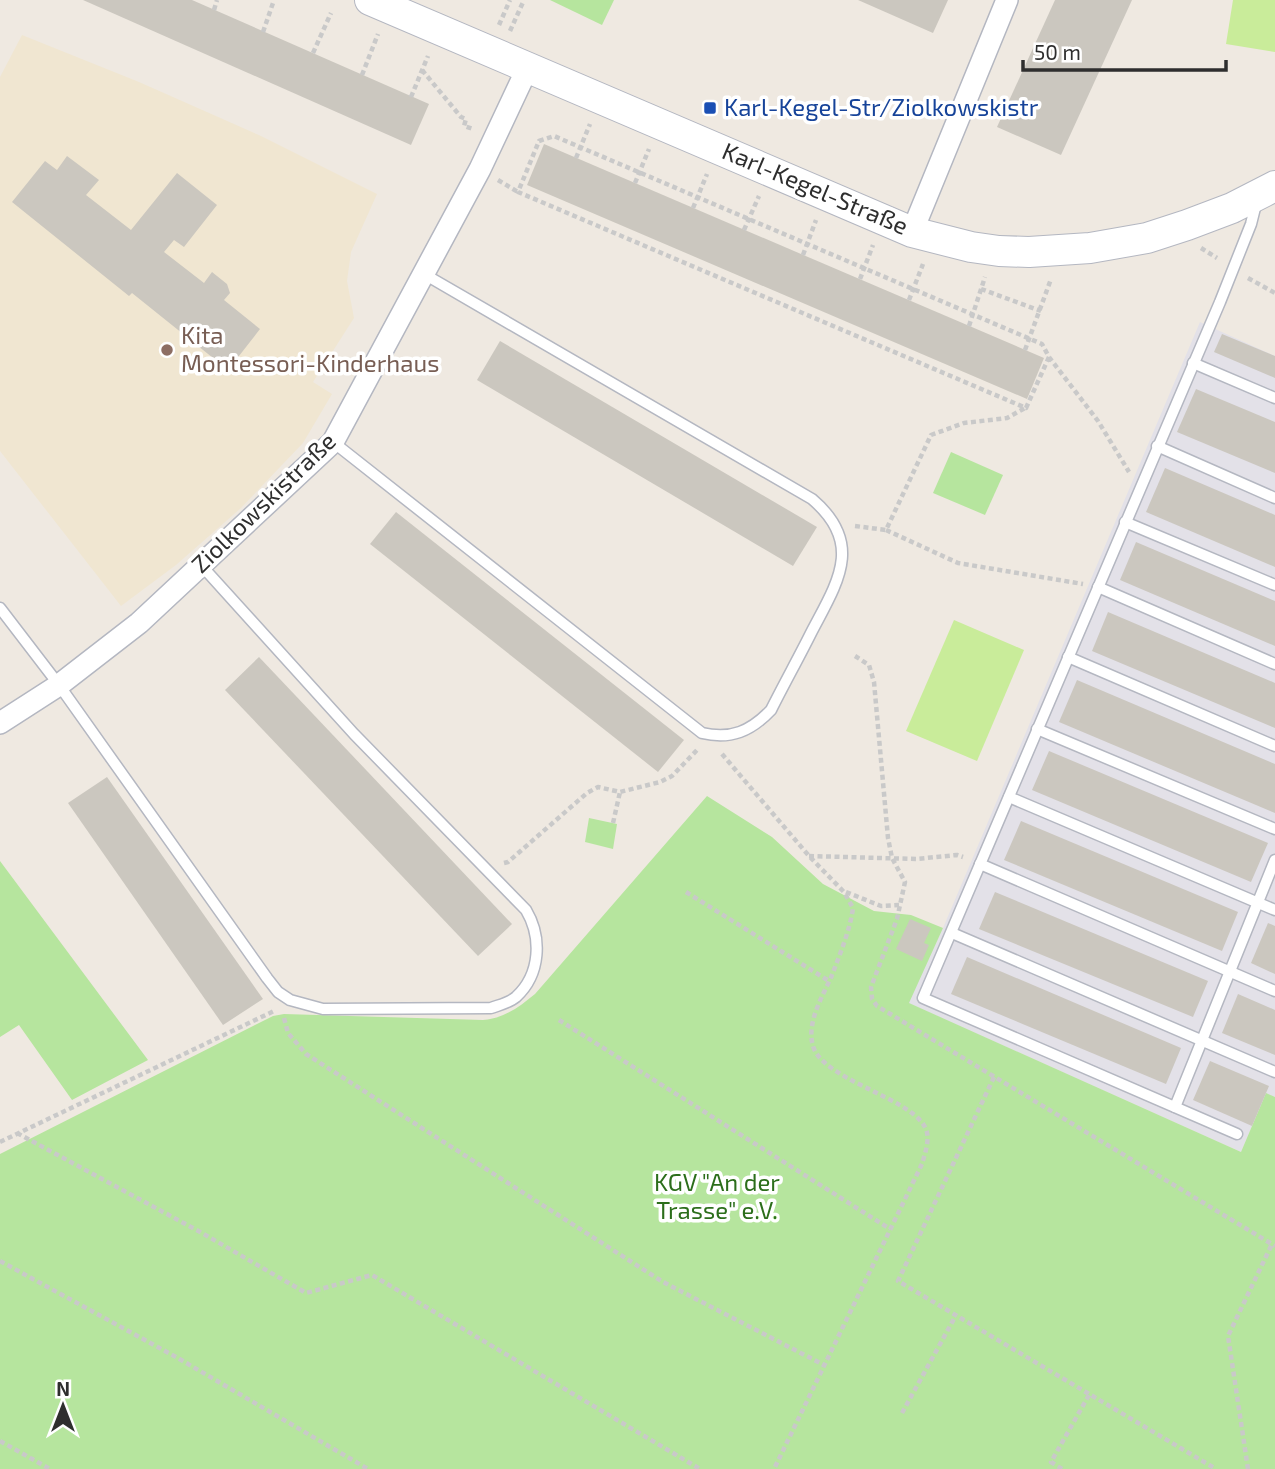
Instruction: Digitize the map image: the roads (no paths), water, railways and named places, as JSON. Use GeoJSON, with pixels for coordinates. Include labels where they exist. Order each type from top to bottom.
{"type":"FeatureCollection","features":[{"type":"Feature","properties":{"kind":"street","name":"Karl-Kegel-Straße"},"geometry":{"type":"LineString","coordinates":[[370,0],[912,232],[971,247],[1029,252],[1090,248],[1157,235],[1232,208],[1267,190]]}},
{"type":"Feature","properties":{"kind":"street"},"geometry":{"type":"LineString","coordinates":[[912,232],[1007,0]]}},
{"type":"Feature","properties":{"kind":"street","name":"Ziolkowskistraße"},"geometry":{"type":"LineString","coordinates":[[0,723],[59,685],[139,623],[333,442],[495,138],[528,67]]}},
{"type":"Feature","properties":{"kind":"lane"},"geometry":{"type":"LineString","coordinates":[[1237,1134],[923,998],[1267,190]]}},
{"type":"Feature","properties":{"kind":"lane"},"geometry":{"type":"LineString","coordinates":[[333,442],[702,733],[714,736],[740,733],[757,725],[771,710],[840,578],[841,541],[827,511],[812,499],[424,274]]}},
{"type":"Feature","properties":{"kind":"lane"},"geometry":{"type":"LineString","coordinates":[[1193,363],[1275,398]]}},
{"type":"Feature","properties":{"kind":"lane"},"geometry":{"type":"LineString","coordinates":[[1157,446],[1275,498]]}},
{"type":"Feature","properties":{"kind":"lane"},"geometry":{"type":"LineString","coordinates":[[1125,522],[1275,584]]}},
{"type":"Feature","properties":{"kind":"lane"},"geometry":{"type":"LineString","coordinates":[[0,608],[59,685],[278,992],[290,1000],[323,1009],[491,1008],[516,997],[534,967],[538,952],[533,923],[526,910],[354,734],[201,565]]}},
{"type":"Feature","properties":{"kind":"lane"},"geometry":{"type":"LineString","coordinates":[[1098,587],[1275,664]]}},
{"type":"Feature","properties":{"kind":"lane"},"geometry":{"type":"LineString","coordinates":[[1068,657],[1275,746]]}},
{"type":"Feature","properties":{"kind":"lane"},"geometry":{"type":"LineString","coordinates":[[1037,729],[1275,829]]}},
{"type":"Feature","properties":{"kind":"lane"},"geometry":{"type":"LineString","coordinates":[[1009,797],[1275,910]]}},
{"type":"Feature","properties":{"kind":"lane"},"geometry":{"type":"LineString","coordinates":[[1175,1107],[1275,860]]}},
{"type":"Feature","properties":{"kind":"lane"},"geometry":{"type":"LineString","coordinates":[[980,864],[1275,991]]}},
{"type":"Feature","properties":{"kind":"lane"},"geometry":{"type":"LineString","coordinates":[[952,933],[1275,1072]]}},
{"type":"Feature","properties":{"kind":"place","name":"Karl-Kegel-Str/Ziolkowskistr"},"geometry":{"type":"Point","coordinates":[710,108]}},
{"type":"Feature","properties":{"kind":"place","name":"Kita Montessori-Kinderhaus"},"geometry":{"type":"Point","coordinates":[167,350]}},
{"type":"Feature","properties":{"kind":"park label","name":"KGV \"An der Trasse\" e.V."},"geometry":{"type":"Point","coordinates":[717,1197]}}]}
